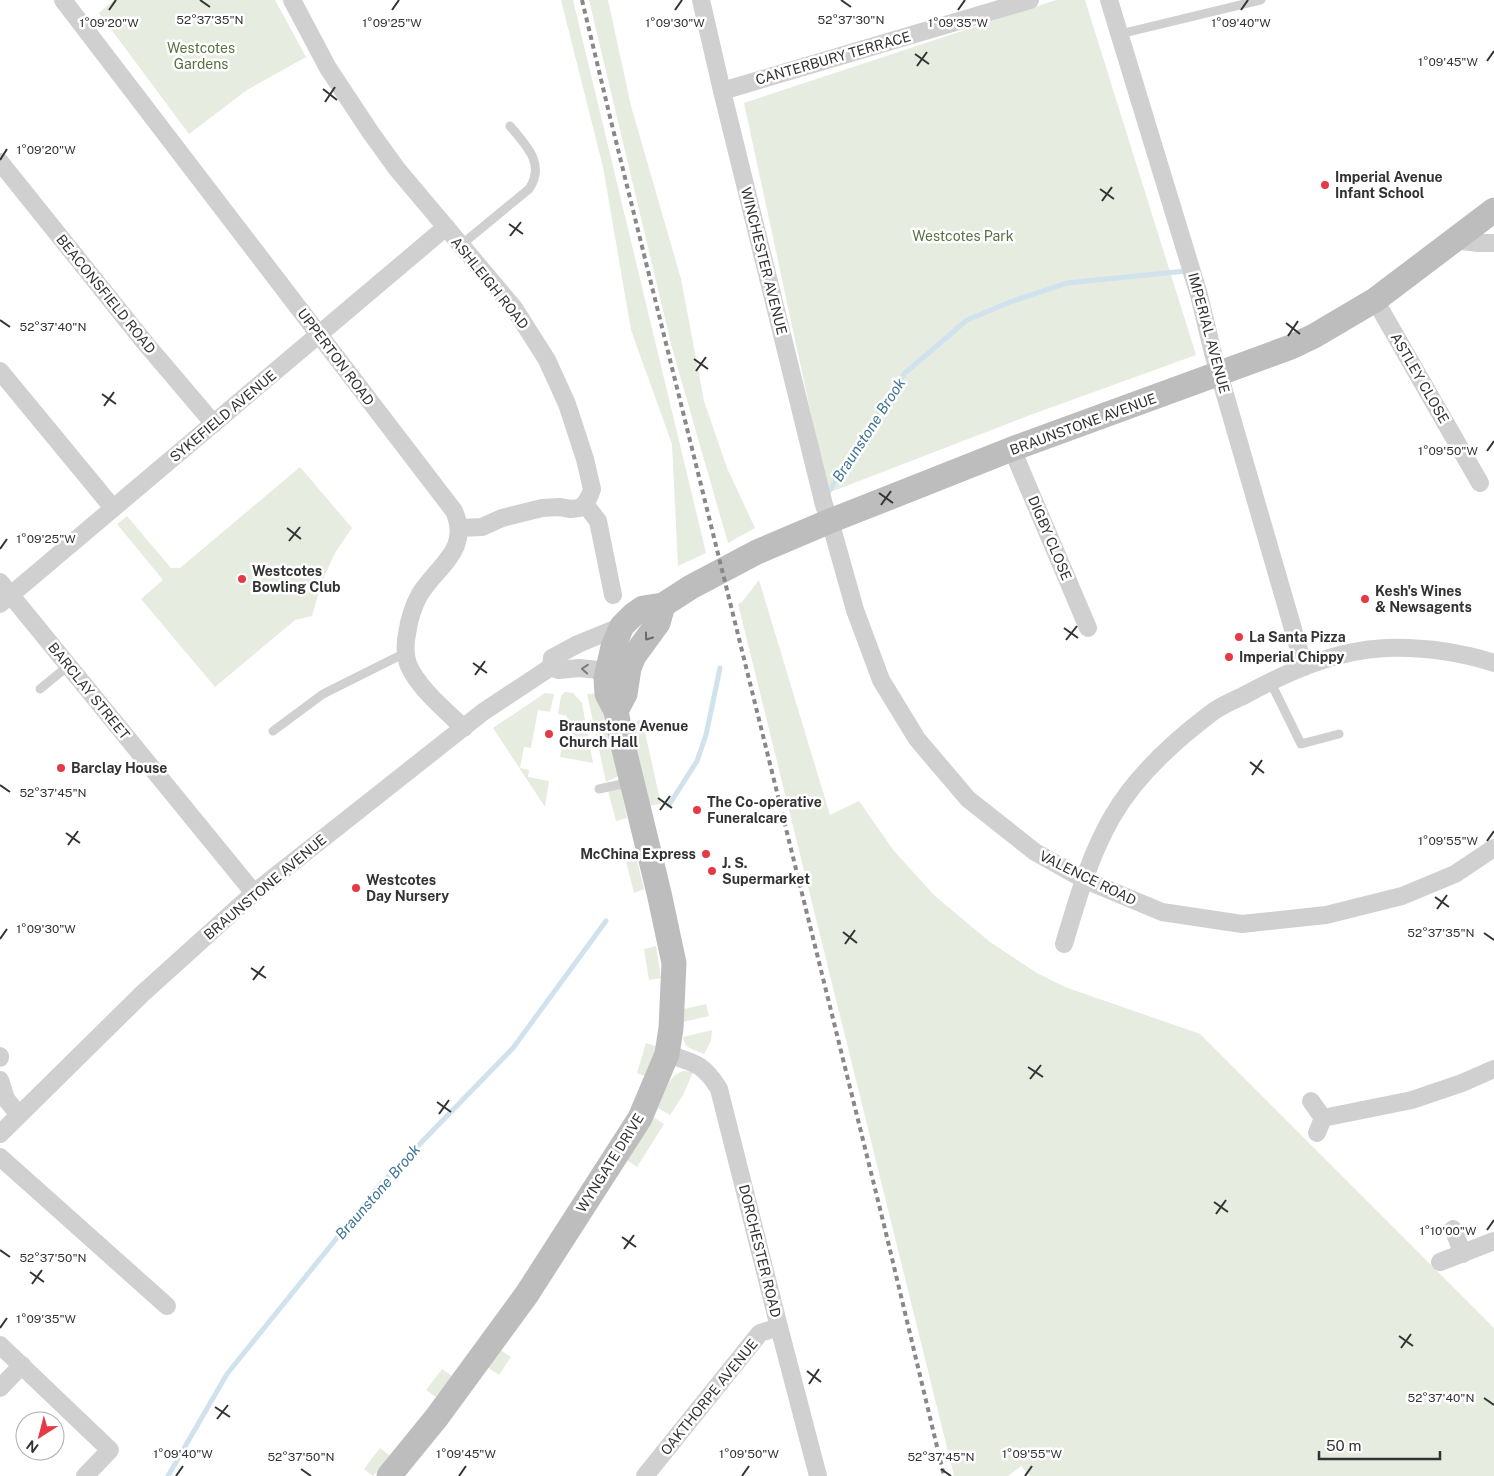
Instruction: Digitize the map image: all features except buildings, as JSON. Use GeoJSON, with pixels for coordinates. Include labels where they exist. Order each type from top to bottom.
{"type":"FeatureCollection","features":[{"type":"Feature","properties":{"kind":"street","name":"UPPERTON ROAD"},"geometry":{"type":"LineString","coordinates":[[63,0],[454,511],[459,528]]}},
{"type":"Feature","properties":{"kind":"street","name":"ASHLEIGH ROAD"},"geometry":{"type":"LineString","coordinates":[[292,0],[328,68],[396,169],[514,308],[547,360],[567,404],[585,459],[592,489],[585,504]]}},
{"type":"Feature","properties":{"kind":"street","name":"WINCHESTER AVENUE"},"geometry":{"type":"LineString","coordinates":[[701,0],[824,505],[830,521]]}},
{"type":"Feature","properties":{"kind":"street","name":"CANTERBURY TERRACE"},"geometry":{"type":"LineString","coordinates":[[722,91],[1030,0]]}},
{"type":"Feature","properties":{"kind":"street","name":"IMPERIAL AVENUE"},"geometry":{"type":"LineString","coordinates":[[1110,0],[1200,295],[1220,374],[1304,667]]}},
{"type":"Feature","properties":{"kind":"street","name":"BEACONSFIELD ROAD"},"geometry":{"type":"LineString","coordinates":[[0,162],[146,344],[214,424]]}},
{"type":"Feature","properties":{"kind":"street","name":"BRAUNSTONE AVENUE"},"geometry":{"type":"LineString","coordinates":[[0,1134],[142,994],[254,893],[483,712],[550,666],[552,658],[578,644],[622,626],[643,608],[663,604],[757,552],[830,521],[1012,449],[1291,347],[1314,336],[1375,300],[1494,210]]}},
{"type":"Feature","properties":{"kind":"street","name":"SYKEFIELD AVENUE"},"geometry":{"type":"LineString","coordinates":[[4,594],[114,508],[446,227]]}},
{"type":"Feature","properties":{"kind":"street"},"geometry":{"type":"LineString","coordinates":[[1455,240],[1494,243]]}},
{"type":"Feature","properties":{"kind":"street","name":"ASTLEY CLOSE"},"geometry":{"type":"LineString","coordinates":[[1375,300],[1480,483]]}},
{"type":"Feature","properties":{"kind":"street"},"geometry":{"type":"LineString","coordinates":[[0,371],[114,508]]}},
{"type":"Feature","properties":{"kind":"street","name":"DIGBY CLOSE"},"geometry":{"type":"LineString","coordinates":[[1012,449],[1088,628]]}},
{"type":"Feature","properties":{"kind":"street"},"geometry":{"type":"LineString","coordinates":[[464,728],[426,691],[409,665],[405,653],[406,636],[412,610],[420,594],[454,552],[458,541],[459,528],[482,527],[509,516],[542,508],[559,507],[571,509],[580,508],[585,504],[598,522],[613,595]]}},
{"type":"Feature","properties":{"kind":"street","name":"VALENCE ROAD"},"geometry":{"type":"LineString","coordinates":[[830,521],[855,610],[881,680],[917,739],[968,799],[1034,852],[1084,879],[1162,912],[1242,924],[1326,915],[1402,896],[1455,874],[1494,848]]}},
{"type":"Feature","properties":{"kind":"street","name":"BARCLAY STREET"},"geometry":{"type":"LineString","coordinates":[[4,594],[68,666],[254,893]]}},
{"type":"Feature","properties":{"kind":"street"},"geometry":{"type":"LineString","coordinates":[[550,666],[559,670],[617,665],[634,656],[658,623],[663,604]]}},
{"type":"Feature","properties":{"kind":"street","name":"BRAUNSTONE AVENUE"},"geometry":{"type":"LineString","coordinates":[[617,665],[613,647],[622,626]]}},
{"type":"Feature","properties":{"kind":"street"},"geometry":{"type":"LineString","coordinates":[[578,644],[604,650],[617,665]]}},
{"type":"Feature","properties":{"kind":"street"},"geometry":{"type":"LineString","coordinates":[[1064,944],[1084,879],[1094,853],[1112,817],[1137,783],[1168,749],[1212,713],[1270,681],[1304,667],[1347,654],[1385,648],[1425,650],[1478,658],[1494,663]]}},
{"type":"Feature","properties":{"kind":"street","name":"WYNGATE DRIVE"},"geometry":{"type":"LineString","coordinates":[[389,1476],[437,1417],[528,1294],[640,1118],[666,1054],[671,1028],[674,963],[616,711],[608,694],[606,678],[617,665]]}},
{"type":"Feature","properties":{"kind":"street","name":"DORCHESTER ROAD"},"geometry":{"type":"LineString","coordinates":[[666,1054],[700,1065],[710,1074],[720,1089],[818,1476]]}},
{"type":"Feature","properties":{"kind":"street"},"geometry":{"type":"LineString","coordinates":[[1311,1101],[1320,1126],[1412,1100],[1462,1083],[1494,1069]]}},
{"type":"Feature","properties":{"kind":"street"},"geometry":{"type":"LineString","coordinates":[[0,1080],[6,1099],[19,1115]]}},
{"type":"Feature","properties":{"kind":"street"},"geometry":{"type":"LineString","coordinates":[[0,1157],[167,1306]]}},
{"type":"Feature","properties":{"kind":"street"},"geometry":{"type":"LineString","coordinates":[[1453,1229],[1463,1254]]}},
{"type":"Feature","properties":{"kind":"street"},"geometry":{"type":"LineString","coordinates":[[1440,1262],[1494,1241]]}},
{"type":"Feature","properties":{"kind":"street","name":"OAKTHORPE AVENUE"},"geometry":{"type":"LineString","coordinates":[[645,1476],[760,1333],[779,1327]]}},
{"type":"Feature","properties":{"kind":"street"},"geometry":{"type":"LineString","coordinates":[[0,1345],[110,1450],[85,1476]]}},
{"type":"Feature","properties":{"kind":"street"},"geometry":{"type":"LineString","coordinates":[[0,1388],[22,1365]]}},
{"type":"Feature","properties":{"kind":"lane"},"geometry":{"type":"LineString","coordinates":[[1120,34],[1261,0]]}},
{"type":"Feature","properties":{"kind":"lane"},"geometry":{"type":"LineString","coordinates":[[461,245],[529,188],[535,180],[536,169],[534,159],[527,146],[510,126]]}},
{"type":"Feature","properties":{"kind":"lane"},"geometry":{"type":"LineString","coordinates":[[273,731],[323,694],[405,653]]}},
{"type":"Feature","properties":{"kind":"lane"},"geometry":{"type":"LineString","coordinates":[[40,689],[68,666]]}},
{"type":"Feature","properties":{"kind":"lane"},"geometry":{"type":"LineString","coordinates":[[1270,681],[1301,744],[1339,734]]}},
{"type":"Feature","properties":{"kind":"lane"},"geometry":{"type":"LineString","coordinates":[[599,788],[631,782]]}},
{"type":"Feature","properties":{"kind":"green space","name":"Westcotes Gardens"},"geometry":{"type":"Polygon","coordinates":[[[114,0],[275,0],[306,57],[247,90],[189,134],[99,13],[114,0]]]}},
{"type":"Feature","properties":{"kind":"green space"},"geometry":{"type":"Polygon","coordinates":[[[561,0],[573,0],[706,553],[678,566],[672,444],[631,330],[603,167],[561,0]]]}},
{"type":"Feature","properties":{"kind":"green space"},"geometry":{"type":"Polygon","coordinates":[[[589,0],[608,0],[631,106],[681,279],[704,401],[727,468],[755,528],[728,543],[672,348],[589,0]]]}},
{"type":"Feature","properties":{"kind":"green space","name":"Westcotes Park"},"geometry":{"type":"Polygon","coordinates":[[[1056,0],[1085,0],[1196,355],[1033,414],[828,493],[744,103],[1056,0]]]}},
{"type":"Feature","properties":{"kind":"green space","name":"Westcotes Bowling Club"},"geometry":{"type":"Polygon","coordinates":[[[300,467],[352,528],[335,553],[322,581],[312,616],[295,620],[215,687],[141,599],[163,580],[117,524],[127,516],[171,568],[180,568],[300,467]]]}},
{"type":"Feature","properties":{"kind":"green space"},"geometry":{"type":"Polygon","coordinates":[[[759,580],[830,815],[859,801],[894,851],[935,896],[990,942],[1037,973],[1065,987],[1200,1034],[1494,1328],[1494,1476],[1030,1476],[1021,1466],[1008,1476],[954,1476],[738,604],[742,602],[759,580]]]}},
{"type":"Feature","properties":{"kind":"green space"},"geometry":{"type":"Polygon","coordinates":[[[565,692],[573,693],[582,703],[593,763],[560,757],[567,716],[558,714],[561,696],[565,692]]]}},
{"type":"Feature","properties":{"kind":"green space"},"geometry":{"type":"Polygon","coordinates":[[[545,693],[554,694],[550,712],[538,710],[531,748],[524,747],[520,768],[529,770],[528,777],[549,781],[545,807],[493,728],[545,693]]]}},
{"type":"Feature","properties":{"kind":"green space"},"geometry":{"type":"Polygon","coordinates":[[[600,693],[619,776],[606,782],[587,694],[600,693]]]}},
{"type":"Feature","properties":{"kind":"green space"},"geometry":{"type":"Polygon","coordinates":[[[642,719],[661,804],[648,806],[636,756],[632,723],[642,719]]]}},
{"type":"Feature","properties":{"kind":"green space"},"geometry":{"type":"Polygon","coordinates":[[[621,789],[627,818],[616,821],[608,791],[621,789]]]}},
{"type":"Feature","properties":{"kind":"green space"},"geometry":{"type":"Polygon","coordinates":[[[623,849],[634,849],[644,889],[634,893],[623,849]]]}},
{"type":"Feature","properties":{"kind":"green space"},"geometry":{"type":"Polygon","coordinates":[[[656,946],[661,978],[649,980],[644,949],[656,946]]]}},
{"type":"Feature","properties":{"kind":"green space"},"geometry":{"type":"Polygon","coordinates":[[[706,1004],[709,1016],[683,1022],[684,1009],[706,1004]]]}},
{"type":"Feature","properties":{"kind":"green space"},"geometry":{"type":"Polygon","coordinates":[[[712,1030],[711,1041],[704,1054],[688,1047],[684,1041],[683,1037],[712,1030]]]}},
{"type":"Feature","properties":{"kind":"green space"},"geometry":{"type":"Polygon","coordinates":[[[646,1043],[658,1047],[647,1077],[637,1073],[646,1043]]]}},
{"type":"Feature","properties":{"kind":"green space"},"geometry":{"type":"Polygon","coordinates":[[[684,1071],[693,1072],[683,1095],[670,1115],[658,1108],[670,1081],[674,1076],[684,1071]]]}},
{"type":"Feature","properties":{"kind":"green space"},"geometry":{"type":"Polygon","coordinates":[[[653,1117],[664,1124],[637,1167],[627,1160],[653,1117]]]}},
{"type":"Feature","properties":{"kind":"green space"},"geometry":{"type":"Polygon","coordinates":[[[499,1349],[511,1357],[499,1375],[487,1367],[499,1349]]]}},
{"type":"Feature","properties":{"kind":"green space"},"geometry":{"type":"Polygon","coordinates":[[[442,1369],[452,1376],[436,1397],[426,1390],[442,1369]]]}},
{"type":"Feature","properties":{"kind":"green space"},"geometry":{"type":"Polygon","coordinates":[[[380,1448],[390,1456],[373,1476],[364,1469],[380,1448]]]}},
{"type":"Feature","properties":{"kind":"waterway","name":"Braunstone Brook"},"geometry":{"type":"LineString","coordinates":[[828,493],[905,373],[967,320],[1010,302],[1067,283],[1186,271]]}},
{"type":"Feature","properties":{"kind":"waterway","name":"Braunstone Brook"},"geometry":{"type":"LineString","coordinates":[[669,805],[697,761],[706,735],[720,668]]}},
{"type":"Feature","properties":{"kind":"waterway","name":"Braunstone Brook"},"geometry":{"type":"LineString","coordinates":[[168,1476],[227,1374],[378,1187],[513,1048],[606,921]]}},
{"type":"Feature","properties":{"kind":"railway"},"geometry":{"type":"LineString","coordinates":[[582,0],[885,1229],[944,1476]]}},
{"type":"Feature","properties":{"kind":"place","name":"Imperial Avenue Infant School"},"geometry":{"type":"Point","coordinates":[1325,185]}},
{"type":"Feature","properties":{"kind":"place","name":"Westcotes Bowling Club"},"geometry":{"type":"Point","coordinates":[242,579]}},
{"type":"Feature","properties":{"kind":"place","name":"Kesh's Wines & Newsagents"},"geometry":{"type":"Point","coordinates":[1365,599]}},
{"type":"Feature","properties":{"kind":"place","name":"La Santa Pizza"},"geometry":{"type":"Point","coordinates":[1239,637]}},
{"type":"Feature","properties":{"kind":"place","name":"Imperial Chippy"},"geometry":{"type":"Point","coordinates":[1229,657]}},
{"type":"Feature","properties":{"kind":"place","name":"Braunstone Avenue Church Hall"},"geometry":{"type":"Point","coordinates":[549,734]}},
{"type":"Feature","properties":{"kind":"place","name":"Barclay House"},"geometry":{"type":"Point","coordinates":[61,768]}},
{"type":"Feature","properties":{"kind":"place","name":"The Co-operative Funeralcare"},"geometry":{"type":"Point","coordinates":[697,810]}},
{"type":"Feature","properties":{"kind":"place","name":"McChina Express"},"geometry":{"type":"Point","coordinates":[706,854]}},
{"type":"Feature","properties":{"kind":"place","name":"J. S. Supermarket"},"geometry":{"type":"Point","coordinates":[712,871]}},
{"type":"Feature","properties":{"kind":"place","name":"Westcotes Day Nursery"},"geometry":{"type":"Point","coordinates":[356,888]}}]}
